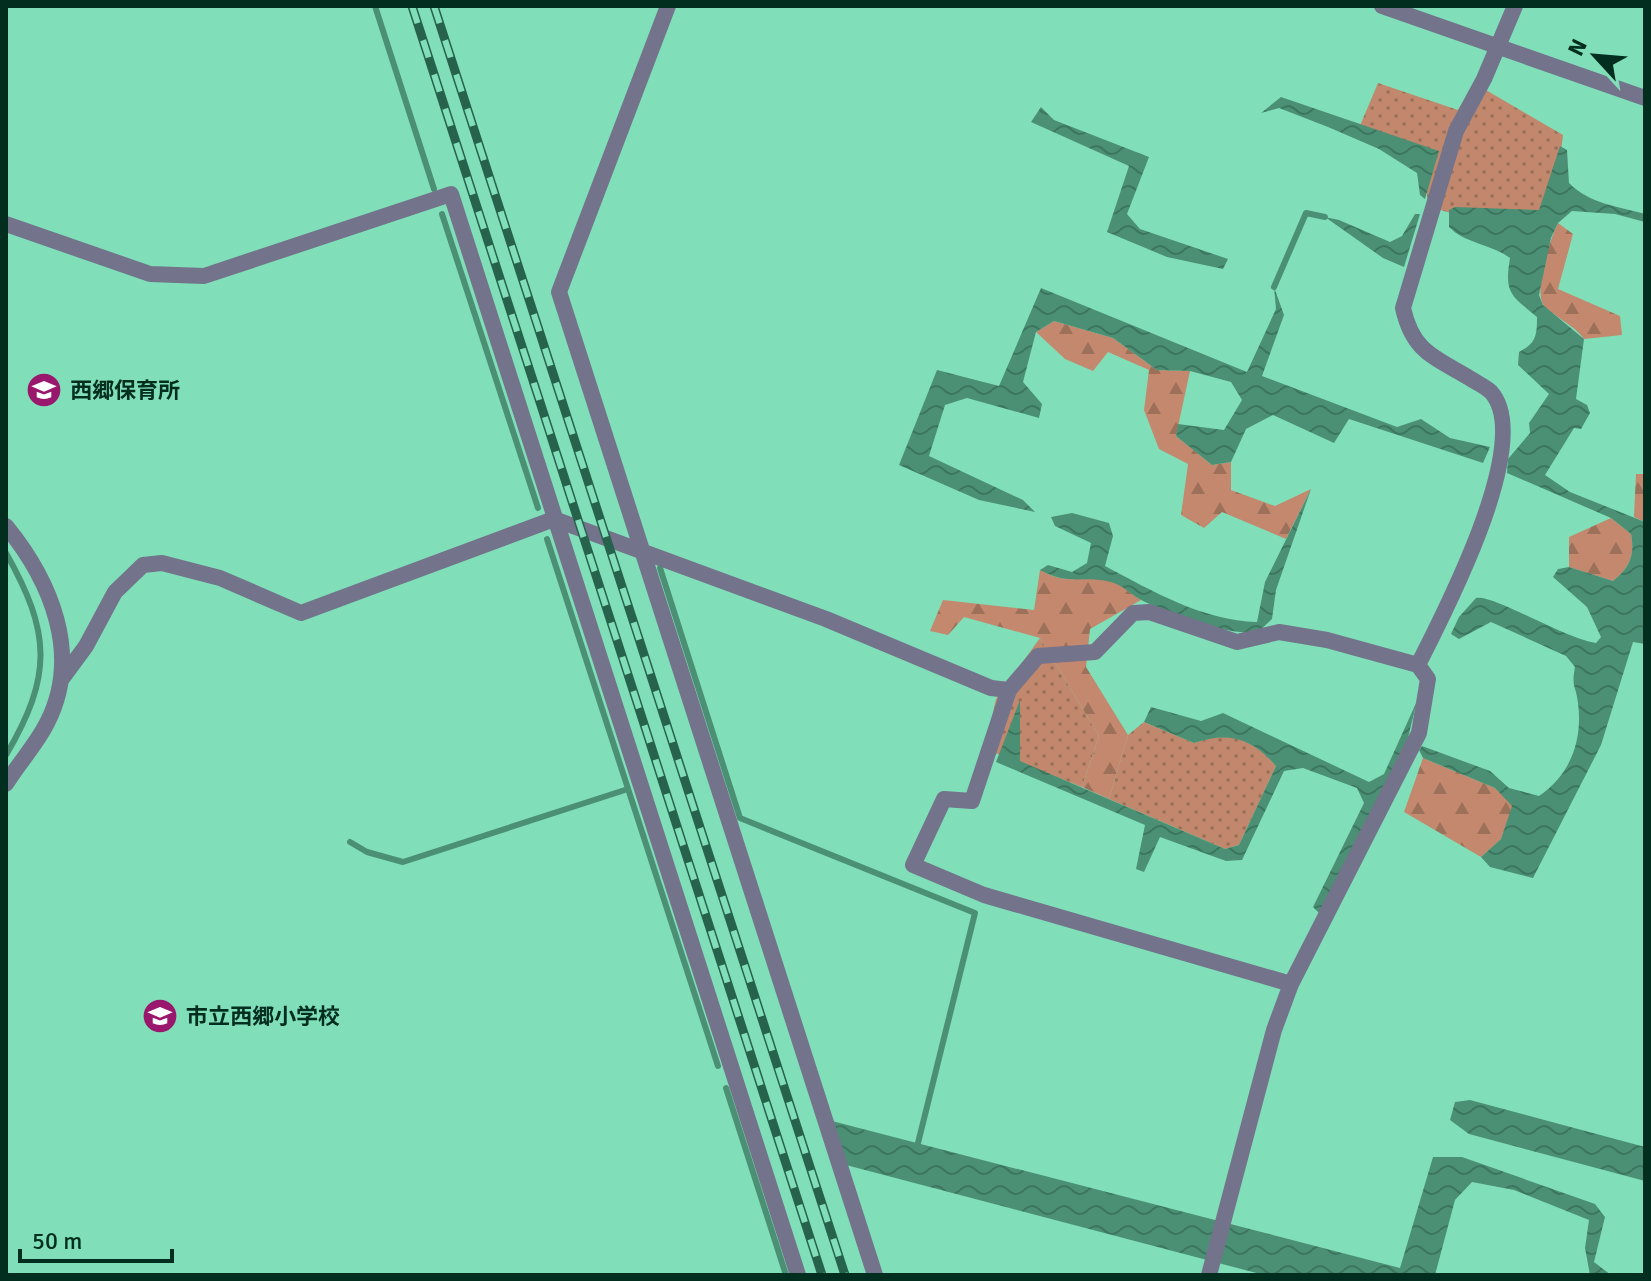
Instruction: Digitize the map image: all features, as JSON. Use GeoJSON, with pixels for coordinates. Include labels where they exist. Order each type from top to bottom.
{"type":"FeatureCollection","features":[{"type":"Feature","properties":{"kind":"street"},"geometry":{"type":"LineString","coordinates":[[668,6],[559,292],[875,1275]]}},
{"type":"Feature","properties":{"kind":"street"},"geometry":{"type":"LineString","coordinates":[[1382,6],[1645,98]]}},
{"type":"Feature","properties":{"kind":"street"},"geometry":{"type":"LineString","coordinates":[[1418,665],[1469,564],[1506,436],[1503,411],[1490,391],[1436,361],[1409,335],[1403,308],[1456,131],[1515,6]]}},
{"type":"Feature","properties":{"kind":"street"},"geometry":{"type":"LineString","coordinates":[[6,224],[150,274],[204,276],[451,194],[798,1275]]}},
{"type":"Feature","properties":{"kind":"street"},"geometry":{"type":"LineString","coordinates":[[61,680],[86,646],[115,592],[143,565],[162,563],[220,578],[301,613],[554,519],[826,619],[991,688],[1009,690]]}},
{"type":"Feature","properties":{"kind":"street"},"geometry":{"type":"LineString","coordinates":[[6,526],[24,548],[56,609],[62,655],[61,680],[47,723],[6,784]]}},
{"type":"Feature","properties":{"kind":"street"},"geometry":{"type":"LineString","coordinates":[[1210,1273],[1274,1030],[1291,984],[1419,733],[1428,679],[1418,665],[1327,640],[1279,632],[1237,642],[1149,612],[1133,613],[1095,652],[1038,656],[1009,690],[972,801],[944,799],[913,865],[984,895],[1291,984]]}},
{"type":"Feature","properties":{"kind":"shaded area"},"geometry":{"type":"Polygon","coordinates":[[[1378,83],[1458,110],[1474,83],[1563,135],[1555,199],[1527,237],[1428,206],[1424,158],[1359,128],[1378,83]]]}},
{"type":"Feature","properties":{"kind":"shaded area"},"geometry":{"type":"Polygon","coordinates":[[[1040,638],[1099,736],[1082,787],[985,749],[996,699],[1040,638]]]}},
{"type":"Feature","properties":{"kind":"shaded area"},"geometry":{"type":"Polygon","coordinates":[[[1144,722],[1194,743],[1218,737],[1239,739],[1258,749],[1276,766],[1239,845],[1225,849],[1109,799],[1128,735],[1144,722]]]}},
{"type":"Feature","properties":{"kind":"green space"},"geometry":{"type":"Polygon","coordinates":[[[1558,223],[1573,234],[1558,289],[1620,316],[1622,335],[1584,339],[1545,307],[1541,300],[1541,279],[1558,223]]]}},
{"type":"Feature","properties":{"kind":"green space"},"geometry":{"type":"Polygon","coordinates":[[[1054,321],[1113,338],[1157,370],[1190,371],[1176,436],[1212,465],[1231,462],[1231,490],[1275,506],[1311,489],[1286,539],[1222,512],[1204,528],[1181,515],[1188,464],[1159,449],[1144,410],[1149,370],[1108,352],[1093,371],[1065,359],[1036,332],[1054,321]]]}},
{"type":"Feature","properties":{"kind":"green space"},"geometry":{"type":"Polygon","coordinates":[[[1636,474],[1645,474],[1645,522],[1634,517],[1636,474]]]}},
{"type":"Feature","properties":{"kind":"green space"},"geometry":{"type":"Polygon","coordinates":[[[1611,518],[1631,534],[1632,554],[1624,571],[1613,581],[1569,567],[1569,537],[1611,518]]]}},
{"type":"Feature","properties":{"kind":"green space"},"geometry":{"type":"Polygon","coordinates":[[[1040,570],[1061,578],[1104,579],[1141,600],[1090,629],[1086,667],[1128,735],[1109,799],[1082,787],[1099,736],[1040,638],[964,617],[948,635],[930,631],[943,600],[1034,610],[1040,570]]]}},
{"type":"Feature","properties":{"kind":"green space"},"geometry":{"type":"Polygon","coordinates":[[[1423,758],[1495,788],[1513,806],[1501,839],[1481,857],[1404,812],[1423,758]]]}},
{"type":"Feature","properties":{"kind":"water"},"geometry":{"type":"Polygon","coordinates":[[[1281,97],[1439,151],[1425,199],[1420,195],[1417,173],[1379,149],[1279,108],[1261,113],[1281,97]]]}},
{"type":"Feature","properties":{"kind":"water"},"geometry":{"type":"Polygon","coordinates":[[[1041,107],[1054,120],[1149,157],[1127,214],[1140,229],[1228,259],[1223,269],[1167,257],[1107,232],[1129,166],[1031,122],[1041,107]]]}},
{"type":"Feature","properties":{"kind":"water"},"geometry":{"type":"Polygon","coordinates":[[[1560,146],[1567,150],[1569,183],[1577,190],[1604,203],[1645,214],[1645,222],[1615,214],[1572,211],[1558,223],[1551,238],[1539,295],[1543,305],[1584,339],[1576,399],[1587,405],[1590,413],[1581,429],[1574,428],[1545,475],[1570,492],[1645,522],[1645,644],[1633,642],[1601,745],[1533,878],[1490,867],[1481,857],[1501,839],[1512,806],[1495,788],[1423,758],[1419,750],[1422,746],[1490,771],[1509,788],[1539,796],[1550,788],[1566,767],[1576,744],[1579,717],[1575,667],[1566,656],[1491,622],[1459,639],[1451,634],[1459,617],[1476,598],[1497,603],[1596,643],[1601,637],[1587,607],[1553,577],[1558,569],[1569,567],[1613,581],[1624,571],[1632,554],[1631,534],[1611,518],[1507,473],[1508,459],[1530,433],[1529,423],[1549,394],[1518,365],[1519,352],[1534,338],[1537,317],[1521,304],[1509,287],[1510,258],[1463,237],[1449,227],[1449,210],[1455,207],[1539,210],[1560,146]]]}},
{"type":"Feature","properties":{"kind":"water"},"geometry":{"type":"Polygon","coordinates":[[[1415,214],[1420,214],[1404,267],[1383,258],[1325,217],[1390,242],[1402,236],[1415,214]]]}},
{"type":"Feature","properties":{"kind":"water"},"geometry":{"type":"Polygon","coordinates":[[[1274,287],[1284,315],[1262,376],[1397,427],[1421,419],[1450,438],[1490,447],[1483,463],[1349,419],[1334,443],[1273,415],[1246,429],[1231,462],[1212,465],[1176,436],[1178,424],[1224,430],[1242,400],[1231,382],[1190,371],[1157,370],[1113,338],[1054,321],[1036,332],[1023,382],[1042,404],[1039,418],[967,398],[945,405],[929,456],[1023,500],[1035,512],[979,500],[899,465],[937,370],[999,386],[1041,288],[1247,372],[1276,309],[1274,287]]]}},
{"type":"Feature","properties":{"kind":"water"},"geometry":{"type":"Polygon","coordinates":[[[1311,489],[1276,590],[1272,619],[1257,633],[1213,627],[1184,618],[1143,601],[1111,582],[1059,578],[1040,570],[1048,565],[1072,572],[1087,563],[1091,543],[1055,526],[1051,517],[1072,513],[1109,523],[1113,536],[1105,566],[1198,610],[1257,622],[1265,582],[1311,489]]]}},
{"type":"Feature","properties":{"kind":"water"},"geometry":{"type":"Polygon","coordinates":[[[1020,700],[1020,761],[1225,849],[1239,845],[1276,766],[1258,749],[1239,740],[1218,738],[1194,743],[1144,722],[1151,707],[1201,721],[1223,713],[1369,782],[1384,774],[1417,701],[1406,746],[1321,915],[1313,907],[1364,803],[1357,788],[1303,768],[1284,771],[1242,860],[1226,861],[1160,837],[1144,872],[1136,869],[1145,825],[996,762],[1020,700]]]}},
{"type":"Feature","properties":{"kind":"water"},"geometry":{"type":"Polygon","coordinates":[[[1470,1100],[1645,1147],[1645,1181],[1469,1134],[1450,1120],[1455,1102],[1470,1100]]]}},
{"type":"Feature","properties":{"kind":"water"},"geometry":{"type":"Polygon","coordinates":[[[832,1121],[1400,1268],[1433,1157],[1462,1157],[1595,1204],[1605,1217],[1594,1262],[1611,1275],[1590,1275],[1585,1248],[1589,1220],[1514,1190],[1472,1182],[1455,1200],[1435,1275],[1264,1275],[846,1165],[832,1121]]]}},
{"type":"Feature","properties":{"kind":"waterway"},"geometry":{"type":"LineString","coordinates":[[375,6],[434,189]]}},
{"type":"Feature","properties":{"kind":"waterway"},"geometry":{"type":"LineString","coordinates":[[1274,287],[1306,213],[1325,217]]}},
{"type":"Feature","properties":{"kind":"waterway"},"geometry":{"type":"LineString","coordinates":[[442,214],[538,508]]}},
{"type":"Feature","properties":{"kind":"waterway"},"geometry":{"type":"LineString","coordinates":[[547,539],[718,1066]]}},
{"type":"Feature","properties":{"kind":"waterway"},"geometry":{"type":"LineString","coordinates":[[6,553],[32,607],[40,654],[39,677],[32,701],[6,755]]}},
{"type":"Feature","properties":{"kind":"waterway"},"geometry":{"type":"LineString","coordinates":[[660,568],[740,818],[975,913],[918,1143]]}},
{"type":"Feature","properties":{"kind":"waterway"},"geometry":{"type":"LineString","coordinates":[[350,842],[367,852],[403,862],[628,789]]}},
{"type":"Feature","properties":{"kind":"waterway"},"geometry":{"type":"LineString","coordinates":[[726,1088],[786,1275]]}},
{"type":"Feature","properties":{"kind":"railway"},"geometry":{"type":"LineString","coordinates":[[412,6],[822,1275]]}},
{"type":"Feature","properties":{"kind":"railway"},"geometry":{"type":"LineString","coordinates":[[434,6],[845,1275]]}},
{"type":"Feature","properties":{"kind":"place","name":"西郷保育所"},"geometry":{"type":"Point","coordinates":[44,390]}},
{"type":"Feature","properties":{"kind":"place","name":"市立西郷小学校"},"geometry":{"type":"Point","coordinates":[160,1016]}}]}
